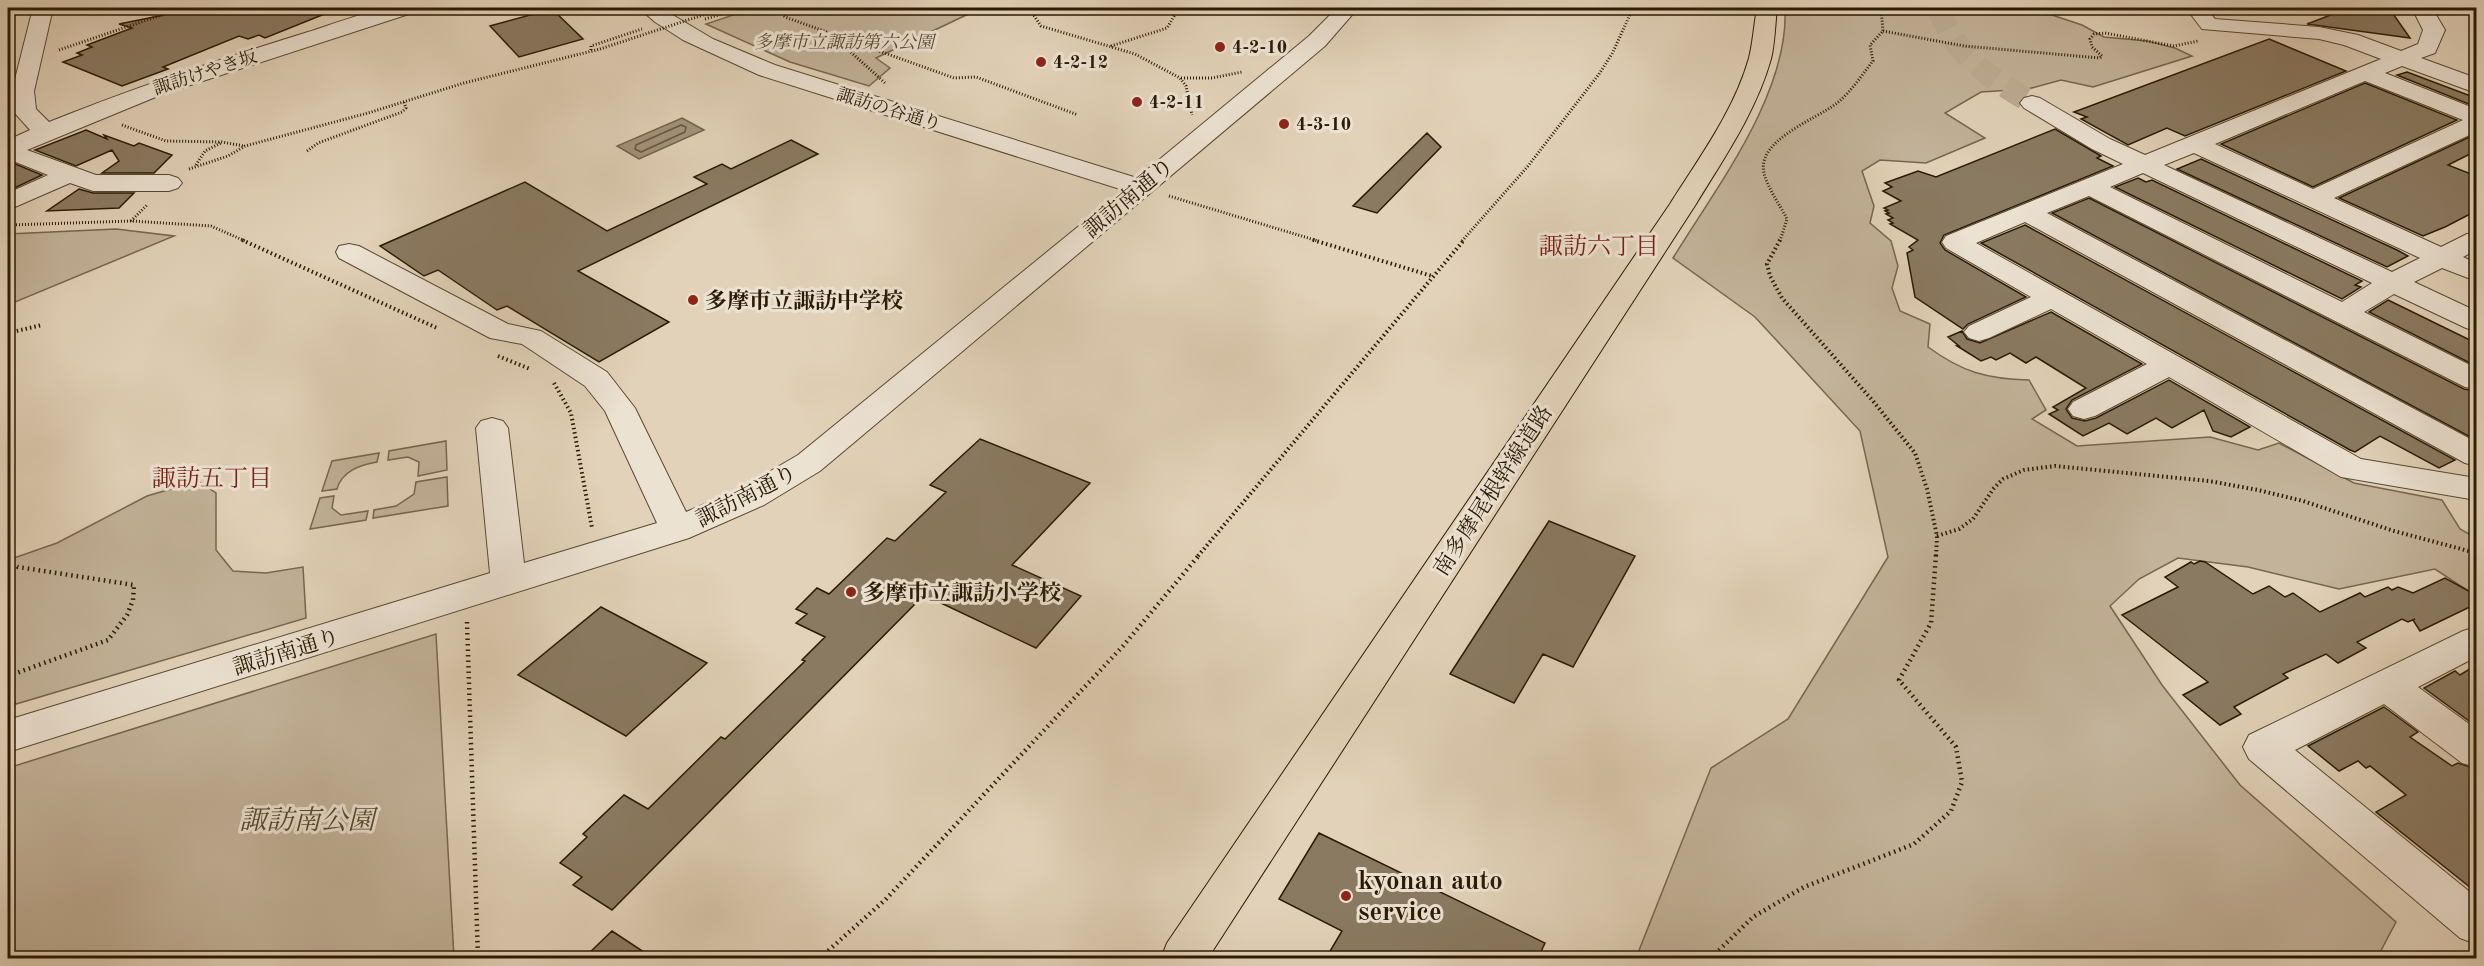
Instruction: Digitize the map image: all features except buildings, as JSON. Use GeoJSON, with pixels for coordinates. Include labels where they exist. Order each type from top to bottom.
{"type":"FeatureCollection","features":[{"type":"Feature","properties":{"kind":"main road","name":"南多摩尾根幹線道路"},"geometry":{"type":"LineString","coordinates":[[1184,958],[1683,204],[1723,140],[1742,104],[1760,58],[1767,8]]}},
{"type":"Feature","properties":{"kind":"street"},"geometry":{"type":"LineString","coordinates":[[43,8],[15,93],[25,111],[45,132]]}},
{"type":"Feature","properties":{"kind":"street","name":"諏訪けやき坂"},"geometry":{"type":"LineString","coordinates":[[8,150],[93,111],[163,85],[408,8]]}},
{"type":"Feature","properties":{"kind":"street","name":"諏訪南通り"},"geometry":{"type":"LineString","coordinates":[[8,736],[677,529],[752,497],[809,463],[1279,72],[1332,27],[1348,8]]}},
{"type":"Feature","properties":{"kind":"street"},"geometry":{"type":"LineString","coordinates":[[2196,8],[2209,25],[2319,33],[2350,40],[2476,86]]}},
{"type":"Feature","properties":{"kind":"street"},"geometry":{"type":"LineString","coordinates":[[2422,8],[2434,30],[2427,48],[2197,145],[1955,242],[2354,469],[2476,489]]}},
{"type":"Feature","properties":{"kind":"street","name":"諏訪の谷通り"},"geometry":{"type":"LineString","coordinates":[[650,17],[767,70],[1140,187]]}},
{"type":"Feature","properties":{"kind":"street"},"geometry":{"type":"LineString","coordinates":[[2366,74],[2476,117]]}},
{"type":"Feature","properties":{"kind":"street"},"geometry":{"type":"LineString","coordinates":[[2032,103],[2082,134],[2144,165],[2476,322]]}},
{"type":"Feature","properties":{"kind":"street"},"geometry":{"type":"LineString","coordinates":[[2313,198],[2476,123]]}},
{"type":"Feature","properties":{"kind":"street"},"geometry":{"type":"LineString","coordinates":[[2197,145],[2476,273]]}},
{"type":"Feature","properties":{"kind":"street"},"geometry":{"type":"LineString","coordinates":[[8,150],[93,183],[169,183]]}},
{"type":"Feature","properties":{"kind":"street"},"geometry":{"type":"LineString","coordinates":[[8,202],[68,175]]}},
{"type":"Feature","properties":{"kind":"street"},"geometry":{"type":"LineString","coordinates":[[2090,187],[2476,380]]}},
{"type":"Feature","properties":{"kind":"street"},"geometry":{"type":"LineString","coordinates":[[2027,213],[2476,455]]}},
{"type":"Feature","properties":{"kind":"street"},"geometry":{"type":"LineString","coordinates":[[2343,313],[2393,282],[2476,240]]}},
{"type":"Feature","properties":{"kind":"street"},"geometry":{"type":"LineString","coordinates":[[349,252],[501,332],[531,337],[596,379],[619,408],[677,529]]}},
{"type":"Feature","properties":{"kind":"street"},"geometry":{"type":"LineString","coordinates":[[1983,323],[2052,298]]}},
{"type":"Feature","properties":{"kind":"street"},"geometry":{"type":"LineString","coordinates":[[2086,399],[2168,365]]}},
{"type":"Feature","properties":{"kind":"street"},"geometry":{"type":"LineString","coordinates":[[492,428],[509,582]]}},
{"type":"Feature","properties":{"kind":"street"},"geometry":{"type":"LineString","coordinates":[[2476,641],[2263,747],[2476,924]]}},
{"type":"Feature","properties":{"kind":"street"},"geometry":{"type":"LineString","coordinates":[[2388,686],[2476,751]]}},
{"type":"Feature","properties":{"kind":"path"},"geometry":{"type":"LineString","coordinates":[[53,53],[69,45],[182,8]]}},
{"type":"Feature","properties":{"kind":"path"},"geometry":{"type":"LineString","coordinates":[[130,221],[169,183],[196,165],[228,156],[245,146],[464,83],[600,48],[725,8]]}},
{"type":"Feature","properties":{"kind":"path"},"geometry":{"type":"LineString","coordinates":[[696,22],[741,8]]}},
{"type":"Feature","properties":{"kind":"path"},"geometry":{"type":"LineString","coordinates":[[787,8],[781,14],[785,17],[954,78],[976,77],[1078,116]]}},
{"type":"Feature","properties":{"kind":"path"},"geometry":{"type":"LineString","coordinates":[[1029,8],[1041,26],[1150,60],[1180,78],[1186,86],[1194,122]]}},
{"type":"Feature","properties":{"kind":"path"},"geometry":{"type":"LineString","coordinates":[[1110,46],[1167,28],[1179,8]]}},
{"type":"Feature","properties":{"kind":"path"},"geometry":{"type":"LineString","coordinates":[[820,958],[885,900],[1123,646],[1432,276],[1528,166],[1599,74],[1612,54],[1633,8]]}},
{"type":"Feature","properties":{"kind":"path"},"geometry":{"type":"LineString","coordinates":[[1711,958],[1753,917],[1803,887],[1914,844],[1951,811],[1962,782],[1956,747],[1899,680],[1931,623],[1936,536],[1926,489],[1915,453],[1874,400],[1782,298],[1770,276],[1767,264],[1780,241],[1787,219],[1764,173],[1764,163],[1771,148],[1781,137],[1837,103],[1873,61],[1870,45],[1883,31],[1881,8]]}},
{"type":"Feature","properties":{"kind":"path"},"geometry":{"type":"LineString","coordinates":[[591,50],[591,46],[650,17]]}},
{"type":"Feature","properties":{"kind":"path"},"geometry":{"type":"LineString","coordinates":[[1883,31],[1931,43],[2000,51],[2046,52],[2100,58],[2102,56],[2092,47],[2090,39],[2094,34],[2105,33],[2174,46],[2206,39]]}},
{"type":"Feature","properties":{"kind":"path"},"geometry":{"type":"LineString","coordinates":[[831,34],[887,85]]}},
{"type":"Feature","properties":{"kind":"path"},"geometry":{"type":"LineString","coordinates":[[1180,78],[1212,78],[1263,68],[1279,72]]}},
{"type":"Feature","properties":{"kind":"path"},"geometry":{"type":"LineString","coordinates":[[307,150],[318,143],[402,112],[406,108],[404,102]]}},
{"type":"Feature","properties":{"kind":"path"},"geometry":{"type":"LineString","coordinates":[[93,111],[124,126],[166,141],[222,142],[245,146]]}},
{"type":"Feature","properties":{"kind":"path"},"geometry":{"type":"LineString","coordinates":[[196,165],[205,151],[222,142]]}},
{"type":"Feature","properties":{"kind":"path"},"geometry":{"type":"LineString","coordinates":[[1140,187],[1432,276]]}},
{"type":"Feature","properties":{"kind":"path"},"geometry":{"type":"LineString","coordinates":[[8,225],[130,221],[210,226],[447,333]]}},
{"type":"Feature","properties":{"kind":"path"},"geometry":{"type":"LineString","coordinates":[[8,333],[42,325]]}},
{"type":"Feature","properties":{"kind":"path"},"geometry":{"type":"LineString","coordinates":[[489,352],[534,370]]}},
{"type":"Feature","properties":{"kind":"path"},"geometry":{"type":"LineString","coordinates":[[547,376],[564,397],[571,413],[594,538]]}},
{"type":"Feature","properties":{"kind":"path"},"geometry":{"type":"LineString","coordinates":[[1936,536],[1960,530],[1977,516],[1998,484],[2009,476],[2030,469],[2055,466],[2209,481],[2258,490],[2303,501],[2394,531],[2476,553]]}},
{"type":"Feature","properties":{"kind":"path"},"geometry":{"type":"LineString","coordinates":[[8,560],[18,567],[134,585],[136,598],[118,631],[108,640],[8,676]]}},
{"type":"Feature","properties":{"kind":"path"},"geometry":{"type":"LineString","coordinates":[[467,618],[478,958]]}},
{"type":"Feature","properties":{"kind":"green space","name":"多摩市立諏訪第六公園"},"geometry":{"type":"Polygon","coordinates":[[[754,8],[981,8],[876,58],[890,68],[869,86],[790,62],[706,24],[754,8]]]}},
{"type":"Feature","properties":{"kind":"green space"},"geometry":{"type":"Polygon","coordinates":[[[1785,8],[1938,8],[1954,14],[1996,10],[2052,15],[2082,25],[2104,37],[2147,41],[2175,48],[2192,56],[2093,87],[2061,80],[2028,89],[1981,92],[1945,113],[1985,138],[1926,163],[1880,160],[1862,171],[1874,206],[1870,223],[1891,241],[1898,266],[1892,288],[1900,311],[1930,324],[1928,347],[1952,363],[1975,372],[2000,378],[2029,380],[2046,410],[2032,419],[2077,446],[2210,437],[2258,450],[2279,443],[2354,483],[2442,500],[2460,529],[2476,538],[2476,596],[2435,569],[2339,589],[2248,567],[2178,558],[2139,579],[2110,606],[2162,685],[2240,785],[2396,922],[2377,958],[1636,958],[1711,768],[1788,719],[1888,557],[1860,431],[1755,317],[1673,258],[1729,170],[1763,106],[1775,73],[1783,40],[1785,8]]]}},
{"type":"Feature","properties":{"kind":"green space"},"geometry":{"type":"Polygon","coordinates":[[[116,229],[174,236],[8,305],[8,234],[116,229]]]}},
{"type":"Feature","properties":{"kind":"green space"},"geometry":{"type":"Polygon","coordinates":[[[446,441],[447,470],[418,476],[419,462],[408,457],[388,460],[389,451],[446,441]]]}},
{"type":"Feature","properties":{"kind":"green space"},"geometry":{"type":"Polygon","coordinates":[[[379,453],[377,462],[347,473],[337,489],[322,491],[332,461],[379,453]]]}},
{"type":"Feature","properties":{"kind":"green space"},"geometry":{"type":"Polygon","coordinates":[[[447,477],[448,506],[373,518],[374,510],[396,506],[414,494],[416,482],[447,477]]]}},
{"type":"Feature","properties":{"kind":"green space"},"geometry":{"type":"Polygon","coordinates":[[[198,481],[216,493],[216,550],[233,571],[266,573],[303,567],[306,618],[16,704],[8,688],[8,560],[57,543],[147,496],[198,481]]]}},
{"type":"Feature","properties":{"kind":"green space"},"geometry":{"type":"Polygon","coordinates":[[[334,496],[332,508],[341,515],[368,511],[366,520],[310,529],[320,498],[334,496]]]}},
{"type":"Feature","properties":{"kind":"green space","name":"諏訪南公園"},"geometry":{"type":"Polygon","coordinates":[[[436,634],[454,958],[8,958],[8,768],[436,634]]]}},
{"type":"Feature","properties":{"kind":"water"},"geometry":{"type":"Polygon","coordinates":[[[682,118],[704,130],[639,159],[617,146],[682,118]]]}},
{"type":"Feature","properties":{"kind":"tunnel"},"geometry":{"type":"LineString","coordinates":[[1939,8],[1945,25],[1964,52],[1989,75],[2032,103]]}},
{"type":"Feature","properties":{"kind":"place","name":"4-2-10"},"geometry":{"type":"Point","coordinates":[1220,47]}},
{"type":"Feature","properties":{"kind":"place","name":"4-2-12"},"geometry":{"type":"Point","coordinates":[1041,62]}},
{"type":"Feature","properties":{"kind":"place","name":"4-2-11"},"geometry":{"type":"Point","coordinates":[1137,102]}},
{"type":"Feature","properties":{"kind":"place","name":"4-3-10"},"geometry":{"type":"Point","coordinates":[1284,124]}},
{"type":"Feature","properties":{"kind":"place","name":"多摩市立諏訪中学校"},"geometry":{"type":"Point","coordinates":[693,300]}},
{"type":"Feature","properties":{"kind":"place","name":"多摩市立諏訪小学校"},"geometry":{"type":"Point","coordinates":[851,592]}},
{"type":"Feature","properties":{"kind":"place","name":"kyonan auto service"},"geometry":{"type":"Point","coordinates":[1346,896]}},
{"type":"Feature","properties":{"kind":"district","name":"諏訪六丁目"},"geometry":{"type":"Point","coordinates":[1599,246]}},
{"type":"Feature","properties":{"kind":"district","name":"諏訪五丁目"},"geometry":{"type":"Point","coordinates":[212,478]}}]}
